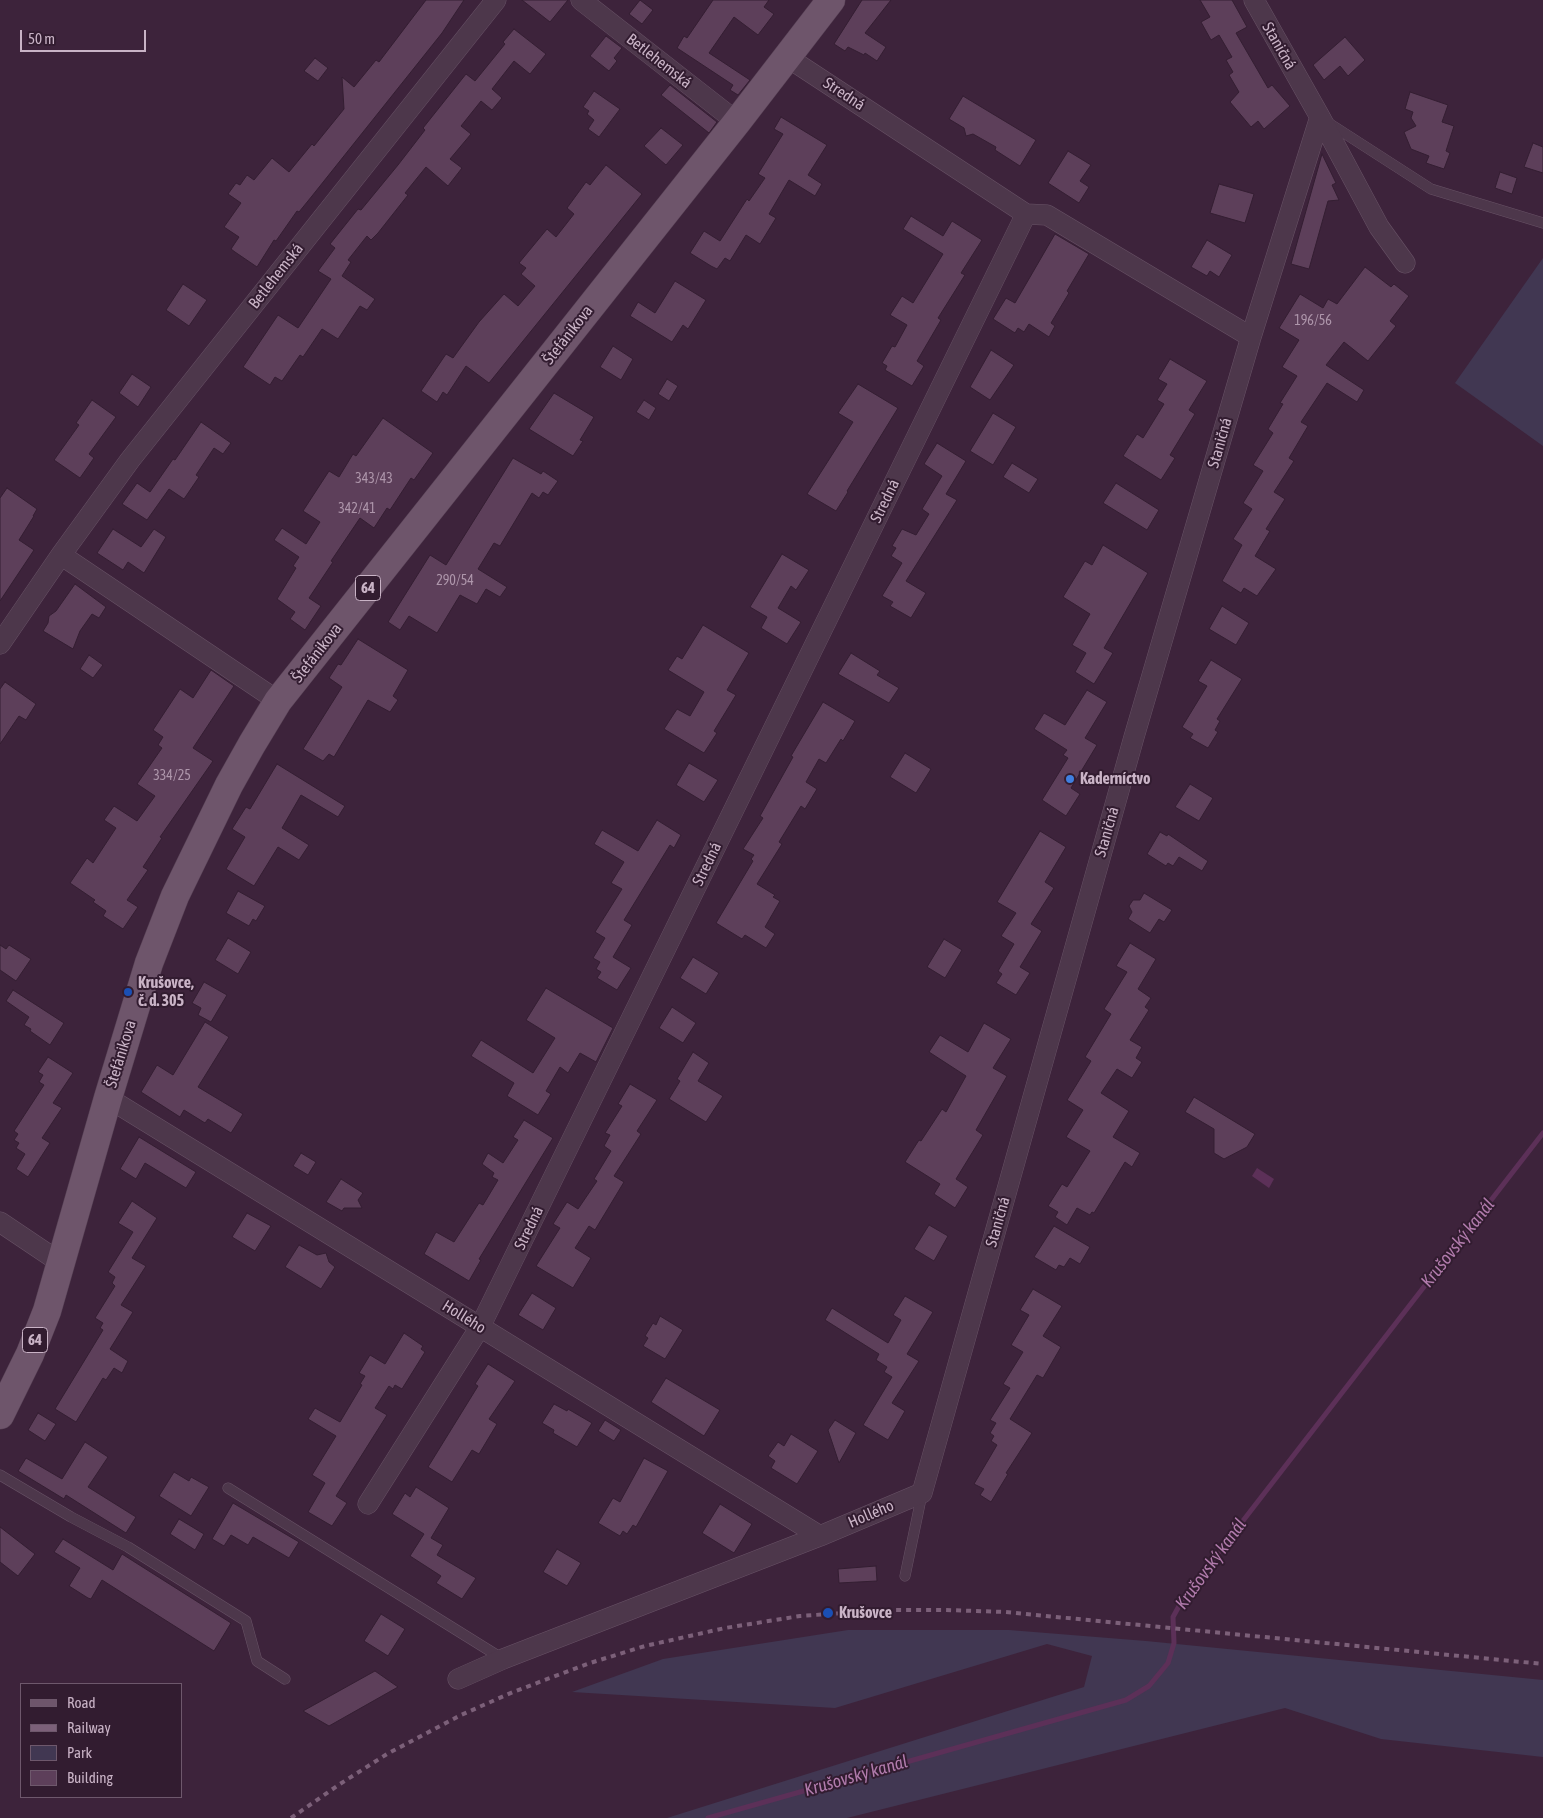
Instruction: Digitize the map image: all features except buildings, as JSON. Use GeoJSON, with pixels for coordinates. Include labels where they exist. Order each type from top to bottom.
{"type":"FeatureCollection","features":[{"type":"Feature","properties":{"kind":"main road","name":"Štefánikova"},"geometry":{"type":"LineString","coordinates":[[0,1415],[47,1311],[149,963],[175,896],[229,785],[278,701],[737,122],[831,0]]}},
{"type":"Feature","properties":{"kind":"street","name":"Betlehemská"},"geometry":{"type":"LineString","coordinates":[[0,644],[61,555],[130,460],[496,0]]}},
{"type":"Feature","properties":{"kind":"street","name":"Betlehemská"},"geometry":{"type":"LineString","coordinates":[[581,0],[737,122]]}},
{"type":"Feature","properties":{"kind":"street","name":"Staničná"},"geometry":{"type":"LineString","coordinates":[[1254,0],[1379,227],[1405,263]]}},
{"type":"Feature","properties":{"kind":"street","name":"Stredná"},"geometry":{"type":"LineString","coordinates":[[787,57],[1026,214],[1047,215],[1251,337]]}},
{"type":"Feature","properties":{"kind":"street","name":"Staničná"},"geometry":{"type":"LineString","coordinates":[[922,1493],[1131,746],[1251,337],[1320,117]]}},
{"type":"Feature","properties":{"kind":"street","name":"Stredná"},"geometry":{"type":"LineString","coordinates":[[368,1504],[480,1327],[1026,214]]}},
{"type":"Feature","properties":{"kind":"street"},"geometry":{"type":"LineString","coordinates":[[61,555],[278,701]]}},
{"type":"Feature","properties":{"kind":"street","name":"Hollého"},"geometry":{"type":"LineString","coordinates":[[108,1098],[820,1536]]}},
{"type":"Feature","properties":{"kind":"street"},"geometry":{"type":"LineString","coordinates":[[0,1222],[61,1263]]}},
{"type":"Feature","properties":{"kind":"street","name":"Hollého"},"geometry":{"type":"LineString","coordinates":[[458,1679],[502,1659],[820,1536],[922,1493]]}},
{"type":"Feature","properties":{"kind":"lane"},"geometry":{"type":"LineString","coordinates":[[1320,117],[1431,189],[1543,224]]}},
{"type":"Feature","properties":{"kind":"lane"},"geometry":{"type":"LineString","coordinates":[[0,1475],[71,1517],[128,1546],[246,1621],[257,1661],[285,1679]]}},
{"type":"Feature","properties":{"kind":"lane"},"geometry":{"type":"LineString","coordinates":[[228,1488],[502,1659]]}},
{"type":"Feature","properties":{"kind":"lane"},"geometry":{"type":"LineString","coordinates":[[905,1576],[922,1493]]}},
{"type":"Feature","properties":{"kind":"green space"},"geometry":{"type":"Polygon","coordinates":[[[1543,258],[1543,446],[1455,383],[1543,258]]]}},
{"type":"Feature","properties":{"kind":"green space"},"geometry":{"type":"Polygon","coordinates":[[[848,1630],[1009,1630],[1146,1641],[1543,1680],[1543,1757],[1381,1739],[1285,1708],[847,1818],[667,1818],[1084,1687],[1092,1656],[1047,1644],[835,1708],[572,1692],[663,1659],[848,1630]]]}},
{"type":"Feature","properties":{"kind":"shaded area"},"geometry":{"type":"Polygon","coordinates":[[[1257,1168],[1274,1179],[1269,1188],[1252,1176],[1257,1168]]]}},
{"type":"Feature","properties":{"kind":"waterway","name":"Krušovský kanál"},"geometry":{"type":"LineString","coordinates":[[708,1818],[1126,1700],[1149,1686],[1168,1663],[1174,1643],[1173,1617],[1184,1597],[1543,1133]]}},
{"type":"Feature","properties":{"kind":"railway"},"geometry":{"type":"LineString","coordinates":[[291,1818],[387,1754],[461,1715],[513,1692],[590,1663],[645,1646],[725,1628],[800,1616],[887,1610],[1005,1612],[1543,1664]]}},
{"type":"Feature","properties":{"kind":"place","name":"Kaderníctvo"},"geometry":{"type":"Point","coordinates":[1070,779]}},
{"type":"Feature","properties":{"kind":"place","name":"Krušovce, č. d. 305"},"geometry":{"type":"Point","coordinates":[128,992]}},
{"type":"Feature","properties":{"kind":"place","name":"Krušovce"},"geometry":{"type":"Point","coordinates":[828,1613]}}]}
